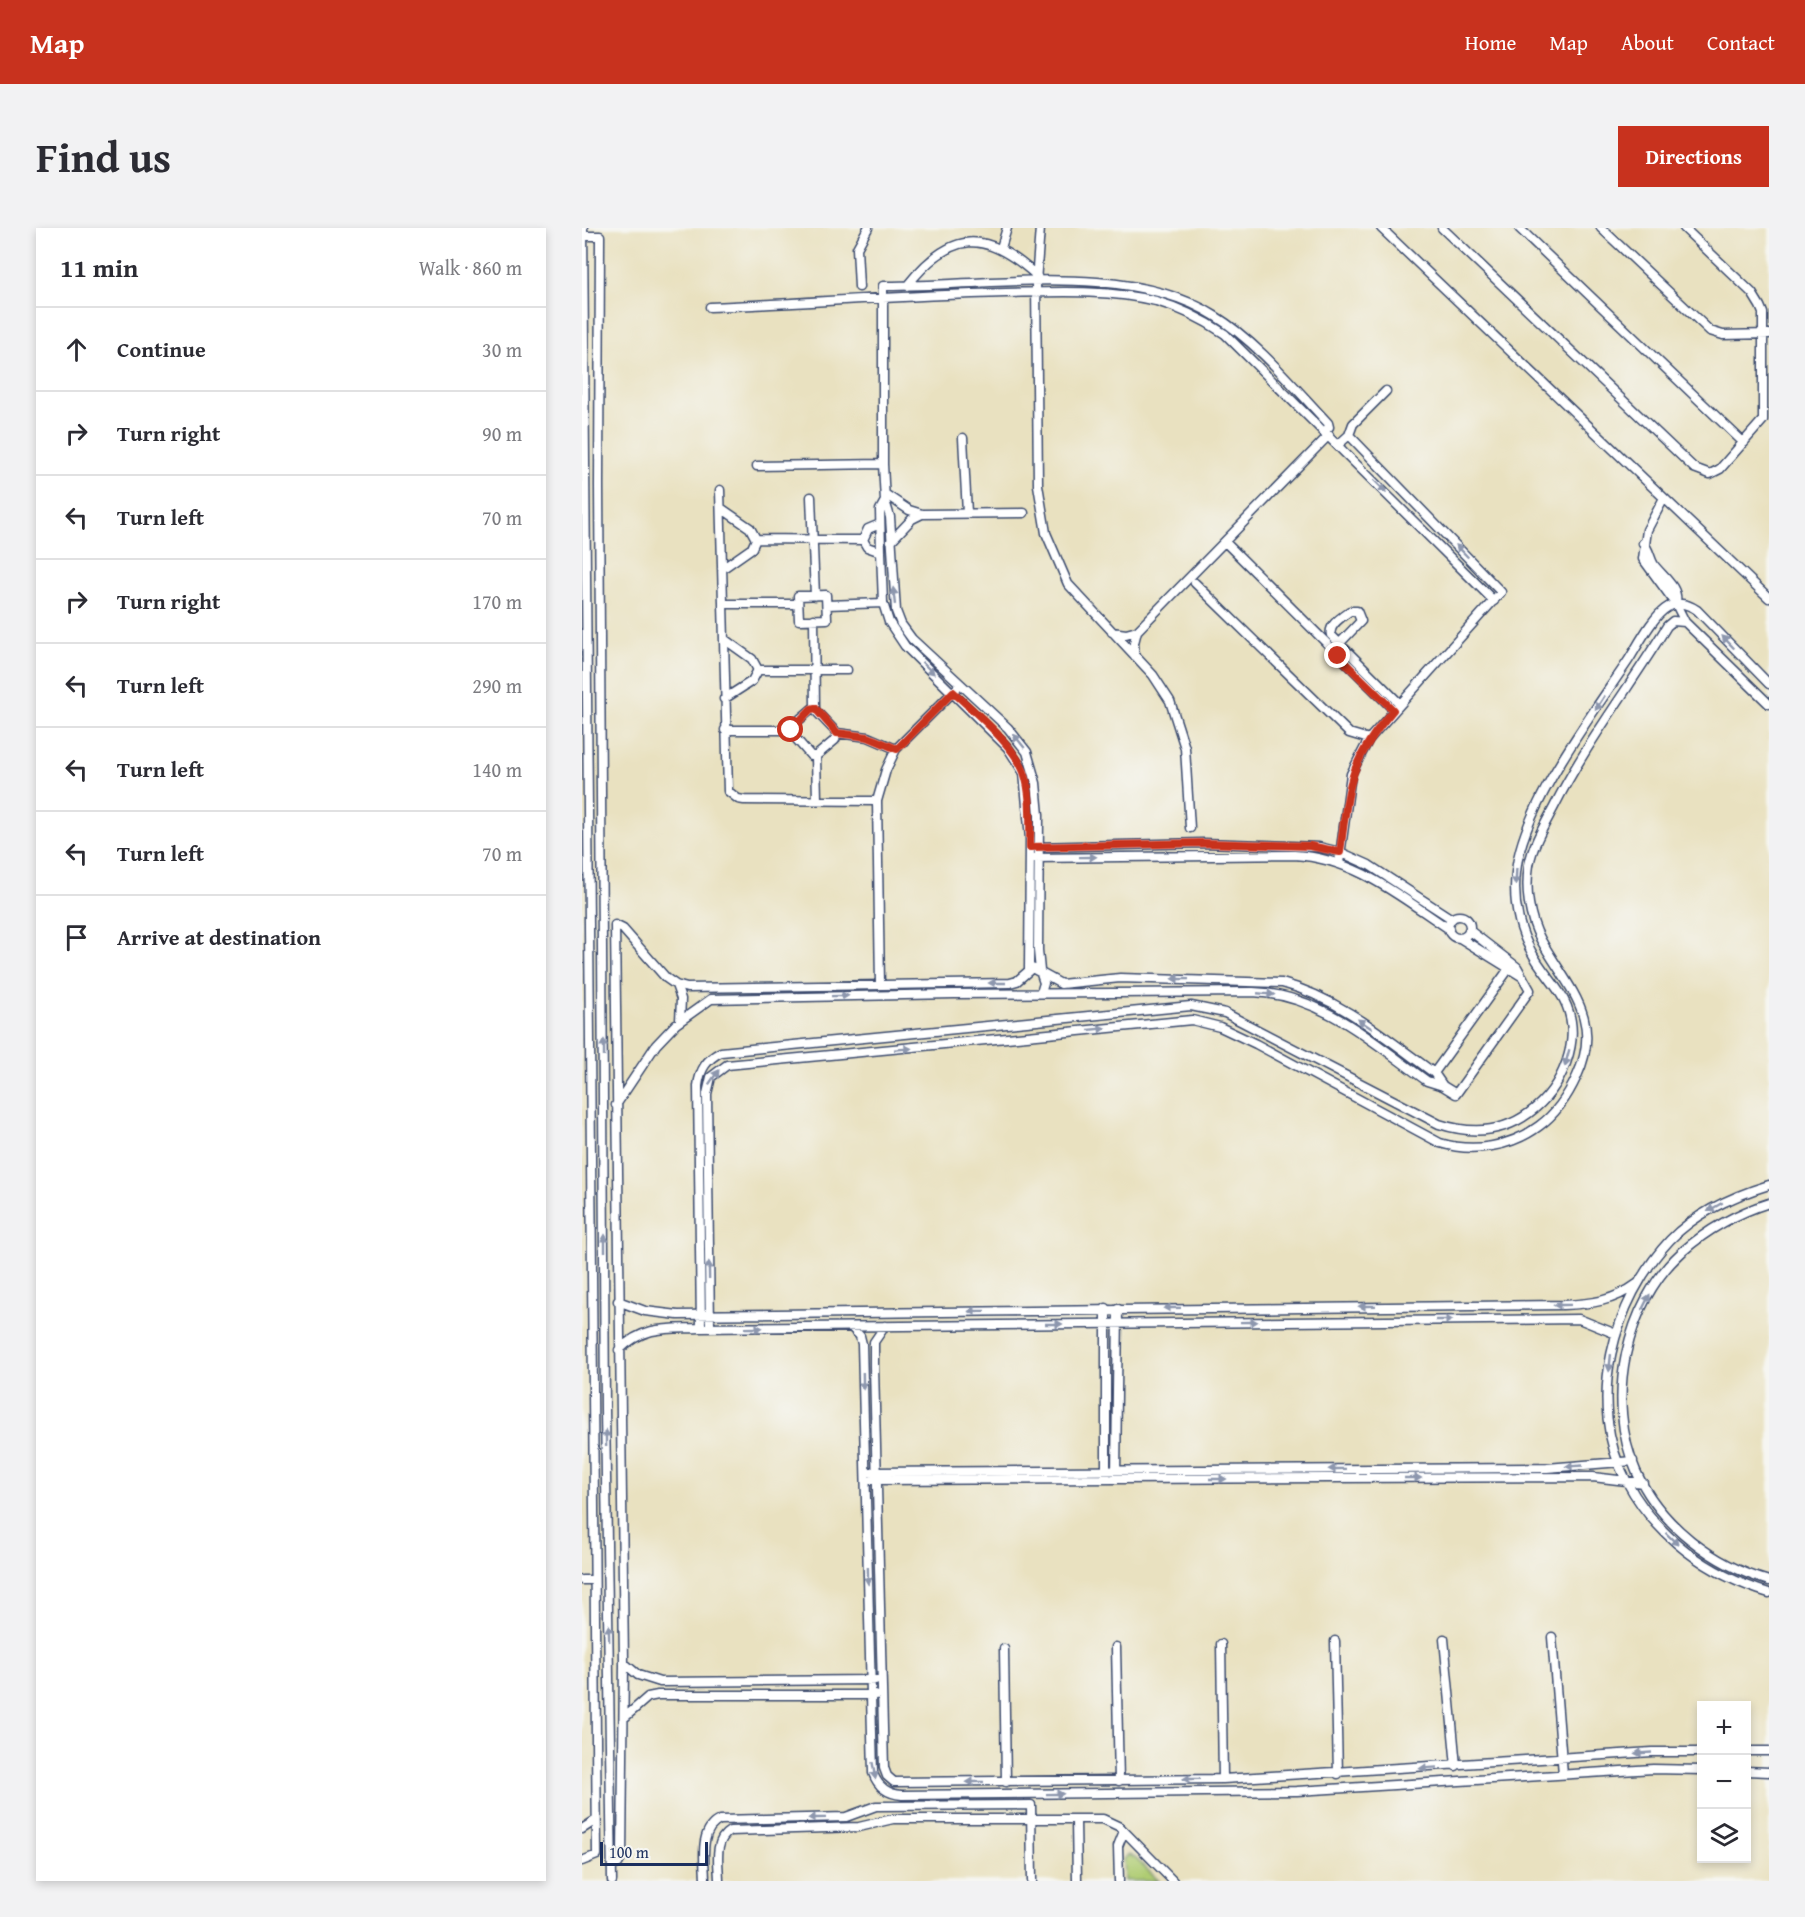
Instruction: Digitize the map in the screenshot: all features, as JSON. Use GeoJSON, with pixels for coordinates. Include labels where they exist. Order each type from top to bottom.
{"type":"FeatureCollection","features":[{"type":"Feature","properties":{"kind":"street"},"geometry":{"type":"LineString","coordinates":[[859,287],[857,248],[868,228]]}},
{"type":"Feature","properties":{"kind":"street"},"geometry":{"type":"LineString","coordinates":[[1001,248],[1007,228]]}},
{"type":"Feature","properties":{"kind":"street"},"geometry":{"type":"LineString","coordinates":[[1040,228],[1037,279],[1038,485],[1044,524],[1054,557],[1068,584],[1160,684],[1178,720],[1186,756],[1186,793],[1190,828]]}},
{"type":"Feature","properties":{"kind":"street"},"geometry":{"type":"LineString","coordinates":[[1381,228],[1769,598]]}},
{"type":"Feature","properties":{"kind":"street"},"geometry":{"type":"LineString","coordinates":[[1442,228],[1699,471],[1710,474],[1720,469],[1759,428],[1764,415],[1766,334],[1763,313],[1756,299],[1684,228]]}},
{"type":"Feature","properties":{"kind":"street"},"geometry":{"type":"LineString","coordinates":[[1520,228],[1744,443]]}},
{"type":"Feature","properties":{"kind":"street"},"geometry":{"type":"LineString","coordinates":[[1601,228],[1710,331],[1723,335],[1766,334]]}},
{"type":"Feature","properties":{"kind":"street"},"geometry":{"type":"LineString","coordinates":[[582,1861],[597,1855],[583,232],[600,236],[599,485],[605,1409],[612,1881]]}},
{"type":"Feature","properties":{"kind":"street"},"geometry":{"type":"LineString","coordinates":[[907,286],[927,261],[945,250],[962,244],[980,243],[1001,248],[1037,279]]}},
{"type":"Feature","properties":{"kind":"street"},"geometry":{"type":"LineString","coordinates":[[612,1866],[618,1864],[622,1857],[624,1718],[615,925],[622,929],[666,978],[676,985],[687,988],[1014,982],[1029,969],[1034,950],[1034,847],[1037,790],[1027,752],[1008,728],[912,639],[898,618],[893,589],[889,509],[885,498],[883,464],[883,286],[1037,279],[1141,286],[1174,296],[1204,309],[1239,333],[1329,424],[1327,433],[1225,542],[1137,631],[1126,634],[1112,632]]}},
{"type":"Feature","properties":{"kind":"street"},"geometry":{"type":"LineString","coordinates":[[710,306],[1037,292],[1139,297],[1170,305],[1225,334],[1494,601]]}},
{"type":"Feature","properties":{"kind":"street"},"geometry":{"type":"LineString","coordinates":[[1338,445],[1349,435],[1353,424],[1386,391]]}},
{"type":"Feature","properties":{"kind":"street"},"geometry":{"type":"LineString","coordinates":[[1339,863],[1351,774],[1369,739],[1396,706],[1501,593],[1349,435]]}},
{"type":"Feature","properties":{"kind":"street"},"geometry":{"type":"LineString","coordinates":[[963,438],[967,513]]}},
{"type":"Feature","properties":{"kind":"street"},"geometry":{"type":"LineString","coordinates":[[757,466],[883,464]]}},
{"type":"Feature","properties":{"kind":"street"},"geometry":{"type":"LineString","coordinates":[[720,490],[726,785],[732,796],[744,800],[877,801]]}},
{"type":"Feature","properties":{"kind":"street"},"geometry":{"type":"LineString","coordinates":[[811,497],[815,596]]}},
{"type":"Feature","properties":{"kind":"street"},"geometry":{"type":"LineString","coordinates":[[885,498],[922,514],[1024,513]]}},
{"type":"Feature","properties":{"kind":"street"},"geometry":{"type":"LineString","coordinates":[[885,498],[880,510],[880,524],[883,603],[889,622],[900,640],[1008,748],[1021,765],[1027,783],[1034,847]]}},
{"type":"Feature","properties":{"kind":"street"},"geometry":{"type":"LineString","coordinates":[[1664,498],[1647,530],[1643,543],[1649,548],[1654,564],[1672,586],[1676,604],[1685,622],[1769,704]]}},
{"type":"Feature","properties":{"kind":"street"},"geometry":{"type":"LineString","coordinates":[[721,508],[750,528],[756,539]]}},
{"type":"Feature","properties":{"kind":"street"},"geometry":{"type":"LineString","coordinates":[[891,541],[922,514]]}},
{"type":"Feature","properties":{"kind":"street"},"geometry":{"type":"LineString","coordinates":[[863,540],[868,529],[880,524]]}},
{"type":"Feature","properties":{"kind":"street"},"geometry":{"type":"LineString","coordinates":[[756,539],[863,540]]}},
{"type":"Feature","properties":{"kind":"street"},"geometry":{"type":"LineString","coordinates":[[722,569],[752,548],[756,539]]}},
{"type":"Feature","properties":{"kind":"street"},"geometry":{"type":"LineString","coordinates":[[863,540],[867,547],[881,552]]}},
{"type":"Feature","properties":{"kind":"street"},"geometry":{"type":"LineString","coordinates":[[1225,542],[1396,706]]}},
{"type":"Feature","properties":{"kind":"street"},"geometry":{"type":"LineString","coordinates":[[1196,583],[1349,733],[1369,739]]}},
{"type":"Feature","properties":{"kind":"street"},"geometry":{"type":"LineString","coordinates":[[826,595],[827,619],[799,620],[798,596],[815,596],[826,595]]}},
{"type":"Feature","properties":{"kind":"street"},"geometry":{"type":"LineString","coordinates":[[826,605],[883,603]]}},
{"type":"Feature","properties":{"kind":"street"},"geometry":{"type":"LineString","coordinates":[[724,604],[798,604]]}},
{"type":"Feature","properties":{"kind":"street"},"geometry":{"type":"LineString","coordinates":[[705,1314],[698,1086],[702,1069],[714,1056],[735,1049],[1191,1005],[1215,1009],[1301,1051],[1439,1124],[1471,1131],[1494,1129],[1511,1124],[1535,1109],[1550,1092],[1566,1064],[1570,1043],[1566,1006],[1531,952],[1519,920],[1515,896],[1517,860],[1524,837],[1556,770],[1659,615],[1666,608],[1676,604],[1691,606],[1697,610],[1769,684]]}},
{"type":"Feature","properties":{"kind":"street"},"geometry":{"type":"LineString","coordinates":[[814,619],[815,708],[837,733],[868,737],[897,749]]}},
{"type":"Feature","properties":{"kind":"street"},"geometry":{"type":"LineString","coordinates":[[705,1328],[708,1083],[716,1072],[736,1063],[1186,1020],[1203,1022],[1256,1044],[1440,1143],[1480,1148],[1527,1134],[1545,1122],[1562,1104],[1580,1071],[1586,1045],[1586,1024],[1581,1004],[1541,940],[1532,916],[1528,892],[1533,852],[1568,778],[1667,626],[1673,621],[1685,622]]}},
{"type":"Feature","properties":{"kind":"street"},"geometry":{"type":"LineString","coordinates":[[1135,656],[1134,643],[1137,631]]}},
{"type":"Feature","properties":{"kind":"street"},"geometry":{"type":"LineString","coordinates":[[724,639],[752,659],[758,670]]}},
{"type":"Feature","properties":{"kind":"street"},"geometry":{"type":"LineString","coordinates":[[1340,644],[1396,706]]}},
{"type":"Feature","properties":{"kind":"street"},"geometry":{"type":"LineString","coordinates":[[758,670],[847,670]]}},
{"type":"Feature","properties":{"kind":"street"},"geometry":{"type":"LineString","coordinates":[[724,699],[752,681],[758,670]]}},
{"type":"Feature","properties":{"kind":"street"},"geometry":{"type":"LineString","coordinates":[[879,984],[877,801],[886,770],[897,749],[961,684]]}},
{"type":"Feature","properties":{"kind":"street"},"geometry":{"type":"LineString","coordinates":[[725,730],[791,730],[811,709],[815,708]]}},
{"type":"Feature","properties":{"kind":"street"},"geometry":{"type":"LineString","coordinates":[[791,730],[792,735],[812,756],[816,756]]}},
{"type":"Feature","properties":{"kind":"street"},"geometry":{"type":"LineString","coordinates":[[816,756],[835,740],[837,733]]}},
{"type":"Feature","properties":{"kind":"street"},"geometry":{"type":"LineString","coordinates":[[816,756],[817,800]]}},
{"type":"Feature","properties":{"kind":"street"},"geometry":{"type":"LineString","coordinates":[[1565,756],[1577,764]]}},
{"type":"Feature","properties":{"kind":"street"},"geometry":{"type":"LineString","coordinates":[[1556,770],[1568,778]]}},
{"type":"Feature","properties":{"kind":"street"},"geometry":{"type":"LineString","coordinates":[[616,1105],[645,1059],[680,1022],[706,1001],[724,998],[1041,993],[1252,992],[1279,995],[1329,1012],[1427,1081],[1443,1086],[1454,1094],[1461,1091],[1529,995],[1530,988],[1517,967],[1469,930],[1468,921],[1463,917],[1452,919],[1379,870],[1340,852],[1310,846],[1182,844],[1034,847]]}},
{"type":"Feature","properties":{"kind":"street"},"geometry":{"type":"LineString","coordinates":[[1182,844],[1182,856]]}},
{"type":"Feature","properties":{"kind":"street"},"geometry":{"type":"LineString","coordinates":[[1034,858],[1294,855],[1339,863],[1374,879],[1449,928],[1452,935],[1523,977]]}},
{"type":"Feature","properties":{"kind":"street"},"geometry":{"type":"LineString","coordinates":[[1449,928],[1452,919]]}},
{"type":"Feature","properties":{"kind":"street"},"geometry":{"type":"LineString","coordinates":[[1460,938],[1469,930]]}},
{"type":"Feature","properties":{"kind":"street"},"geometry":{"type":"LineString","coordinates":[[1034,950],[1044,982],[1041,993]]}},
{"type":"Feature","properties":{"kind":"street"},"geometry":{"type":"LineString","coordinates":[[1029,969],[1040,972],[1056,983],[1087,983],[1120,978],[1252,980],[1282,983],[1325,998],[1434,1072],[1443,1086]]}},
{"type":"Feature","properties":{"kind":"street"},"geometry":{"type":"LineString","coordinates":[[1434,1072],[1508,970]]}},
{"type":"Feature","properties":{"kind":"street"},"geometry":{"type":"LineString","coordinates":[[954,983],[954,994]]}},
{"type":"Feature","properties":{"kind":"street"},"geometry":{"type":"LineString","coordinates":[[1087,983],[1088,993]]}},
{"type":"Feature","properties":{"kind":"street"},"geometry":{"type":"LineString","coordinates":[[676,985],[681,999],[680,1022]]}},
{"type":"Feature","properties":{"kind":"street"},"geometry":{"type":"LineString","coordinates":[[785,985],[785,997]]}},
{"type":"Feature","properties":{"kind":"street"},"geometry":{"type":"LineString","coordinates":[[800,985],[800,997]]}},
{"type":"Feature","properties":{"kind":"street"},"geometry":{"type":"LineString","coordinates":[[746,998],[747,986]]}},
{"type":"Feature","properties":{"kind":"street"},"geometry":{"type":"LineString","coordinates":[[724,987],[724,998]]}},
{"type":"Feature","properties":{"kind":"street"},"geometry":{"type":"LineString","coordinates":[[1070,1017],[1071,1031]]}},
{"type":"Feature","properties":{"kind":"street"},"geometry":{"type":"LineString","coordinates":[[1389,1053],[1395,1045]]}},
{"type":"Feature","properties":{"kind":"street"},"geometry":{"type":"LineString","coordinates":[[1769,1185],[1731,1198],[1671,1239],[1637,1284],[1625,1307],[1616,1334],[1608,1388],[1611,1432],[1619,1463],[1627,1483],[1662,1528],[1702,1564],[1731,1580],[1769,1593]]}},
{"type":"Feature","properties":{"kind":"street"},"geometry":{"type":"LineString","coordinates":[[1769,1203],[1746,1210],[1702,1236],[1681,1253],[1656,1283],[1639,1316],[1629,1345],[1622,1389],[1625,1430],[1633,1461],[1643,1483],[1665,1514],[1699,1547],[1723,1563],[1769,1581]]}},
{"type":"Feature","properties":{"kind":"street"},"geometry":{"type":"LineString","coordinates":[[618,1300],[645,1311],[678,1315],[1106,1308],[1584,1304],[1614,1298],[1637,1284]]}},
{"type":"Feature","properties":{"kind":"street"},"geometry":{"type":"LineString","coordinates":[[1584,1304],[1586,1320]]}},
{"type":"Feature","properties":{"kind":"street"},"geometry":{"type":"LineString","coordinates":[[1106,1308],[1106,1475]]}},
{"type":"Feature","properties":{"kind":"street"},"geometry":{"type":"LineString","coordinates":[[1116,1475],[1118,1309]]}},
{"type":"Feature","properties":{"kind":"street"},"geometry":{"type":"LineString","coordinates":[[678,1315],[679,1329]]}},
{"type":"Feature","properties":{"kind":"street"},"geometry":{"type":"LineString","coordinates":[[619,1350],[635,1336],[647,1331],[705,1328],[1586,1320],[1616,1334]]}},
{"type":"Feature","properties":{"kind":"street"},"geometry":{"type":"LineString","coordinates":[[885,1326],[874,1342],[884,1768],[890,1780],[898,1783],[1223,1779],[1296,1774],[1338,1774],[1562,1758],[1697,1752]]}},
{"type":"Feature","properties":{"kind":"street"},"geometry":{"type":"LineString","coordinates":[[851,1327],[860,1336],[862,1344],[873,1773],[880,1786],[892,1794],[1297,1791],[1653,1768],[1697,1770]]}},
{"type":"Feature","properties":{"kind":"street"},"geometry":{"type":"LineString","coordinates":[[1608,1388],[1622,1389]]}},
{"type":"Feature","properties":{"kind":"street"},"geometry":{"type":"LineString","coordinates":[[592,1409],[620,1409]]}},
{"type":"Feature","properties":{"kind":"street"},"geometry":{"type":"LineString","coordinates":[[1116,1475],[1547,1468],[1633,1461]]}},
{"type":"Feature","properties":{"kind":"street"},"geometry":{"type":"LineString","coordinates":[[866,1476],[1593,1477],[1627,1483],[1643,1483]]}},
{"type":"Feature","properties":{"kind":"street"},"geometry":{"type":"LineString","coordinates":[[582,1580],[594,1580]]}},
{"type":"Feature","properties":{"kind":"street"},"geometry":{"type":"LineString","coordinates":[[1552,1637],[1563,1774]]}},
{"type":"Feature","properties":{"kind":"street"},"geometry":{"type":"LineString","coordinates":[[1444,1639],[1456,1766]]}},
{"type":"Feature","properties":{"kind":"street"},"geometry":{"type":"LineString","coordinates":[[1335,1641],[1338,1774]]}},
{"type":"Feature","properties":{"kind":"street"},"geometry":{"type":"LineString","coordinates":[[1221,1644],[1223,1779]]}},
{"type":"Feature","properties":{"kind":"street"},"geometry":{"type":"LineString","coordinates":[[1116,1647],[1119,1781]]}},
{"type":"Feature","properties":{"kind":"street"},"geometry":{"type":"LineString","coordinates":[[1004,1649],[1006,1782]]}},
{"type":"Feature","properties":{"kind":"street"},"geometry":{"type":"LineString","coordinates":[[624,1663],[645,1678],[674,1682],[881,1680]]}},
{"type":"Feature","properties":{"kind":"street"},"geometry":{"type":"LineString","coordinates":[[787,1680],[788,1695]]}},
{"type":"Feature","properties":{"kind":"street"},"geometry":{"type":"LineString","coordinates":[[674,1682],[674,1695]]}},
{"type":"Feature","properties":{"kind":"street"},"geometry":{"type":"LineString","coordinates":[[596,1692],[609,1691]]}},
{"type":"Feature","properties":{"kind":"street"},"geometry":{"type":"LineString","coordinates":[[624,1718],[648,1697],[882,1695]]}},
{"type":"Feature","properties":{"kind":"street"},"geometry":{"type":"LineString","coordinates":[[1751,1751],[1769,1751]]}},
{"type":"Feature","properties":{"kind":"street"},"geometry":{"type":"LineString","coordinates":[[1751,1772],[1769,1772]]}},
{"type":"Feature","properties":{"kind":"street"},"geometry":{"type":"LineString","coordinates":[[1296,1774],[1297,1791]]}},
{"type":"Feature","properties":{"kind":"street"},"geometry":{"type":"LineString","coordinates":[[999,1820],[1000,1805]]}},
{"type":"Feature","properties":{"kind":"street"},"geometry":{"type":"LineString","coordinates":[[705,1881],[706,1833],[714,1823],[720,1820],[846,1817],[876,1806],[1031,1805],[1032,1881]]}},
{"type":"Feature","properties":{"kind":"street"},"geometry":{"type":"LineString","coordinates":[[719,1881],[719,1845],[724,1835],[733,1830],[859,1827],[893,1819],[1103,1819],[1115,1823],[1173,1881]]}},
{"type":"Feature","properties":{"kind":"street"},"geometry":{"type":"LineString","coordinates":[[582,1829],[596,1820]]}},
{"type":"Feature","properties":{"kind":"street"},"geometry":{"type":"LineString","coordinates":[[1076,1820],[1077,1881]]}},
{"type":"Feature","properties":{"kind":"street"},"geometry":{"type":"LineString","coordinates":[[714,1823],[724,1835]]}},
{"type":"Feature","properties":{"kind":"street"},"geometry":{"type":"LineString","coordinates":[[611,1827],[623,1826]]}},
{"type":"Feature","properties":{"kind":"street"},"geometry":{"type":"LineString","coordinates":[[1119,1881],[1118,1846],[1124,1831]]}},
{"type":"Feature","properties":{"kind":"green space"},"geometry":{"type":"Polygon","coordinates":[[[1128,1855],[1134,1857],[1159,1881],[1125,1881],[1124,1859],[1128,1855]]]}},
{"type":"Feature","properties":{"kind":"route"},"geometry":{"type":"LineString","coordinates":[[791,730],[792,726],[815,708],[837,733],[868,737],[897,749],[921,721],[953,692],[968,705],[1021,765],[1027,783],[1030,847],[1203,843],[1310,846],[1340,852],[1351,774],[1369,739],[1393,710],[1338,656]]}}]}
